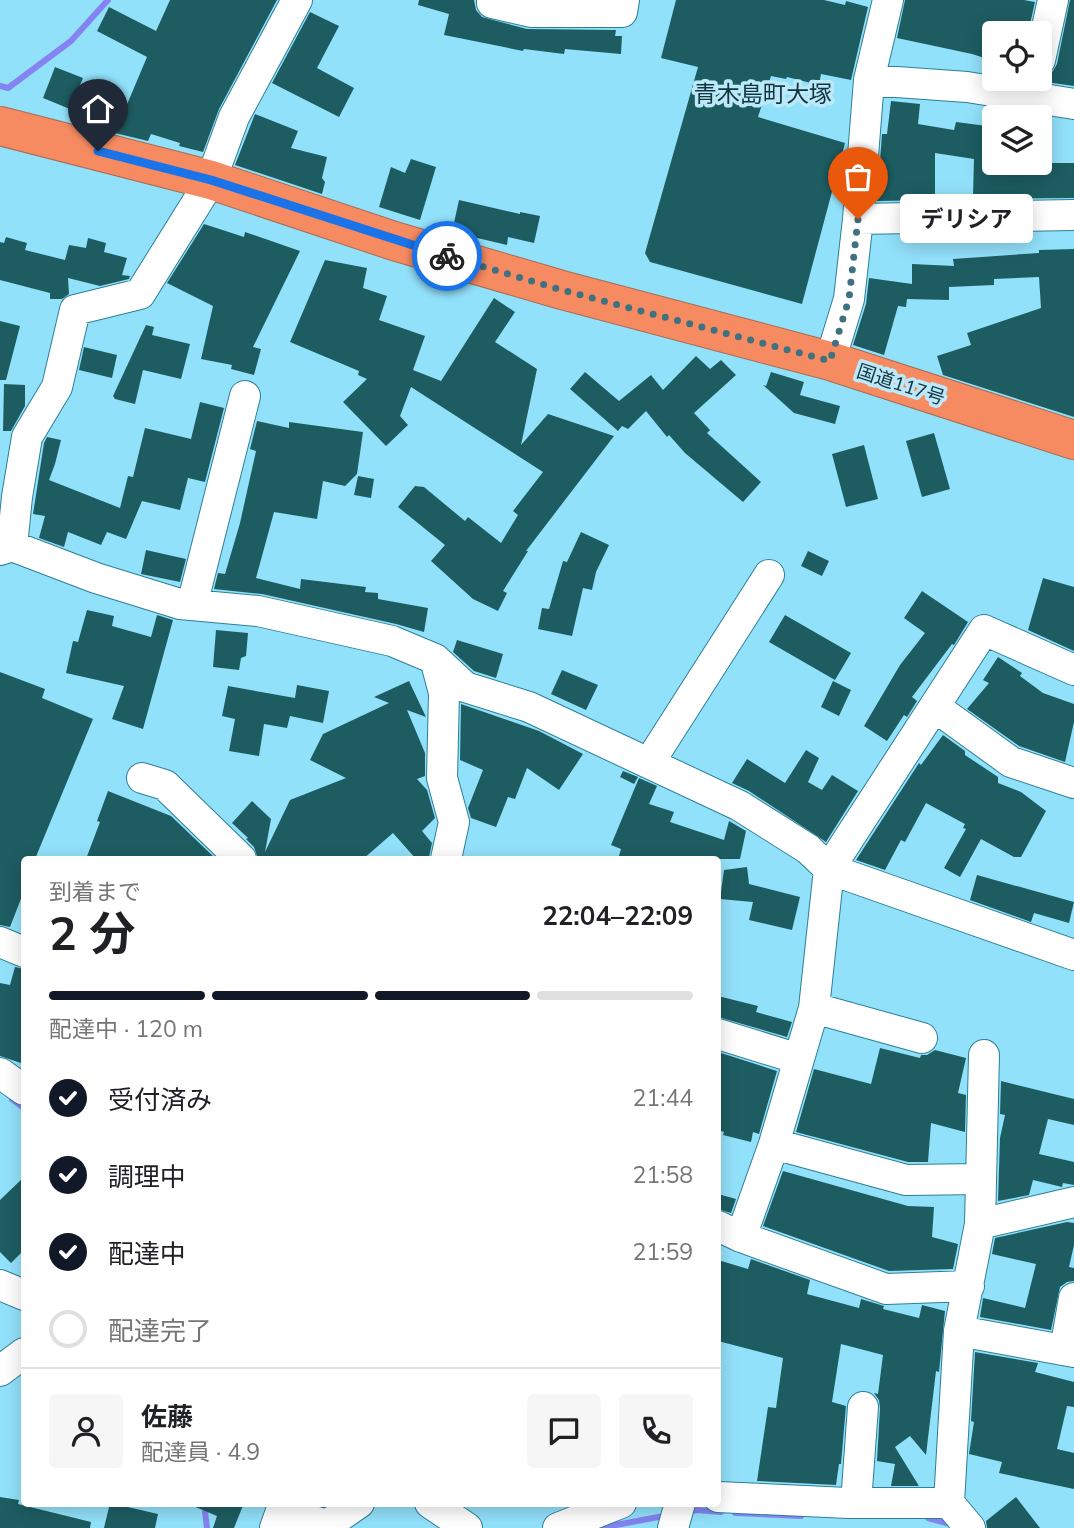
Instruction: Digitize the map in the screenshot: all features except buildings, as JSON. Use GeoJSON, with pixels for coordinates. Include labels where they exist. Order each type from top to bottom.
{"type":"FeatureCollection","features":[{"type":"Feature","properties":{"kind":"highway","name":"国道117号"},"geometry":{"type":"LineString","coordinates":[[0,126],[211,180],[407,244],[562,290],[830,361],[1074,440]]}},
{"type":"Feature","properties":{"kind":"street"},"geometry":{"type":"LineString","coordinates":[[297,0],[234,117],[211,180],[141,294],[75,310],[57,387],[27,437],[6,548],[180,604],[258,611],[393,641],[435,659],[465,687],[529,707],[740,806],[808,849],[829,869],[1074,955]]}},
{"type":"Feature","properties":{"kind":"street"},"geometry":{"type":"LineString","coordinates":[[492,0],[492,3],[531,12],[622,12],[624,0]]}},
{"type":"Feature","properties":{"kind":"street"},"geometry":{"type":"LineString","coordinates":[[830,361],[849,299],[869,80],[888,0]]}},
{"type":"Feature","properties":{"kind":"street"},"geometry":{"type":"LineString","coordinates":[[1048,21],[1053,0]]}},
{"type":"Feature","properties":{"kind":"street"},"geometry":{"type":"LineString","coordinates":[[869,80],[982,87]]}},
{"type":"Feature","properties":{"kind":"street"},"geometry":{"type":"LineString","coordinates":[[1041,91],[1074,104]]}},
{"type":"Feature","properties":{"kind":"street"},"geometry":{"type":"LineString","coordinates":[[858,219],[1074,215]]}},
{"type":"Feature","properties":{"kind":"street"},"geometry":{"type":"LineString","coordinates":[[192,605],[244,396]]}},
{"type":"Feature","properties":{"kind":"street"},"geometry":{"type":"LineString","coordinates":[[649,763],[769,575]]}},
{"type":"Feature","properties":{"kind":"street"},"geometry":{"type":"LineString","coordinates":[[969,1286],[886,1289],[729,1232],[774,1144],[814,1008],[829,869],[984,630],[1074,670]]}},
{"type":"Feature","properties":{"kind":"street"},"geometry":{"type":"LineString","coordinates":[[435,659],[444,693],[442,778],[454,822],[447,856]]}},
{"type":"Feature","properties":{"kind":"street"},"geometry":{"type":"LineString","coordinates":[[935,707],[1011,762],[1074,783]]}},
{"type":"Feature","properties":{"kind":"street"},"geometry":{"type":"LineString","coordinates":[[142,778],[165,785],[239,856]]}},
{"type":"Feature","properties":{"kind":"street"},"geometry":{"type":"LineString","coordinates":[[0,942],[21,951]]}},
{"type":"Feature","properties":{"kind":"street"},"geometry":{"type":"LineString","coordinates":[[814,1008],[922,1038]]}},
{"type":"Feature","properties":{"kind":"street"},"geometry":{"type":"LineString","coordinates":[[721,1035],[799,1059]]}},
{"type":"Feature","properties":{"kind":"street"},"geometry":{"type":"LineString","coordinates":[[970,1528],[949,1503],[959,1331],[980,1224],[984,1055]]}},
{"type":"Feature","properties":{"kind":"street"},"geometry":{"type":"LineString","coordinates":[[0,1073],[21,1088]]}},
{"type":"Feature","properties":{"kind":"street"},"geometry":{"type":"LineString","coordinates":[[774,1144],[906,1180],[981,1179]]}},
{"type":"Feature","properties":{"kind":"street"},"geometry":{"type":"LineString","coordinates":[[980,1224],[1074,1202]]}},
{"type":"Feature","properties":{"kind":"street"},"geometry":{"type":"LineString","coordinates":[[0,1284],[21,1294]]}},
{"type":"Feature","properties":{"kind":"street"},"geometry":{"type":"LineString","coordinates":[[959,1331],[1069,1351],[1074,1298]]}},
{"type":"Feature","properties":{"kind":"street"},"geometry":{"type":"LineString","coordinates":[[0,1371],[21,1355]]}},
{"type":"Feature","properties":{"kind":"street"},"geometry":{"type":"LineString","coordinates":[[856,1503],[863,1407]]}},
{"type":"Feature","properties":{"kind":"street"},"geometry":{"type":"LineString","coordinates":[[721,1497],[856,1503],[949,1503]]}},
{"type":"Feature","properties":{"kind":"street"},"geometry":{"type":"LineString","coordinates":[[275,1528],[281,1511],[327,1525],[353,1507]]}},
{"type":"Feature","properties":{"kind":"street"},"geometry":{"type":"LineString","coordinates":[[435,1507],[467,1528]]}},
{"type":"Feature","properties":{"kind":"street"},"geometry":{"type":"LineString","coordinates":[[558,1528],[611,1507]]}},
{"type":"Feature","properties":{"kind":"waterway"},"geometry":{"type":"LineString","coordinates":[[0,86],[8,88],[71,41],[108,0]]}},
{"type":"Feature","properties":{"kind":"waterway"},"geometry":{"type":"LineString","coordinates":[[12,1099],[21,1106]]}},
{"type":"Feature","properties":{"kind":"waterway"},"geometry":{"type":"LineString","coordinates":[[207,1507],[207,1528]]}},
{"type":"Feature","properties":{"kind":"waterway"},"geometry":{"type":"LineString","coordinates":[[687,1512],[721,1512]]}},
{"type":"Feature","properties":{"kind":"waterway"},"geometry":{"type":"LineString","coordinates":[[735,1513],[801,1516]]}},
{"type":"Feature","properties":{"kind":"waterway"},"geometry":{"type":"LineString","coordinates":[[600,1528],[669,1515]]}},
{"type":"Feature","properties":{"kind":"waterway"},"geometry":{"type":"LineString","coordinates":[[928,1518],[950,1524]]}},
{"type":"Feature","properties":{"kind":"way so far"},"geometry":{"type":"LineString","coordinates":[[447,256],[562,290],[830,361],[849,299],[858,219]]}},
{"type":"Feature","properties":{"kind":"place","name":"デリシア"},"geometry":{"type":"Point","coordinates":[858,219]}},
{"type":"Feature","properties":{"kind":"district","name":"青木島町大塚"},"geometry":{"type":"Point","coordinates":[763,94]}},
{"type":"Feature","properties":{"kind":"route"},"geometry":{"type":"LineString","coordinates":[[98,151],[211,180],[447,256]]}}]}
